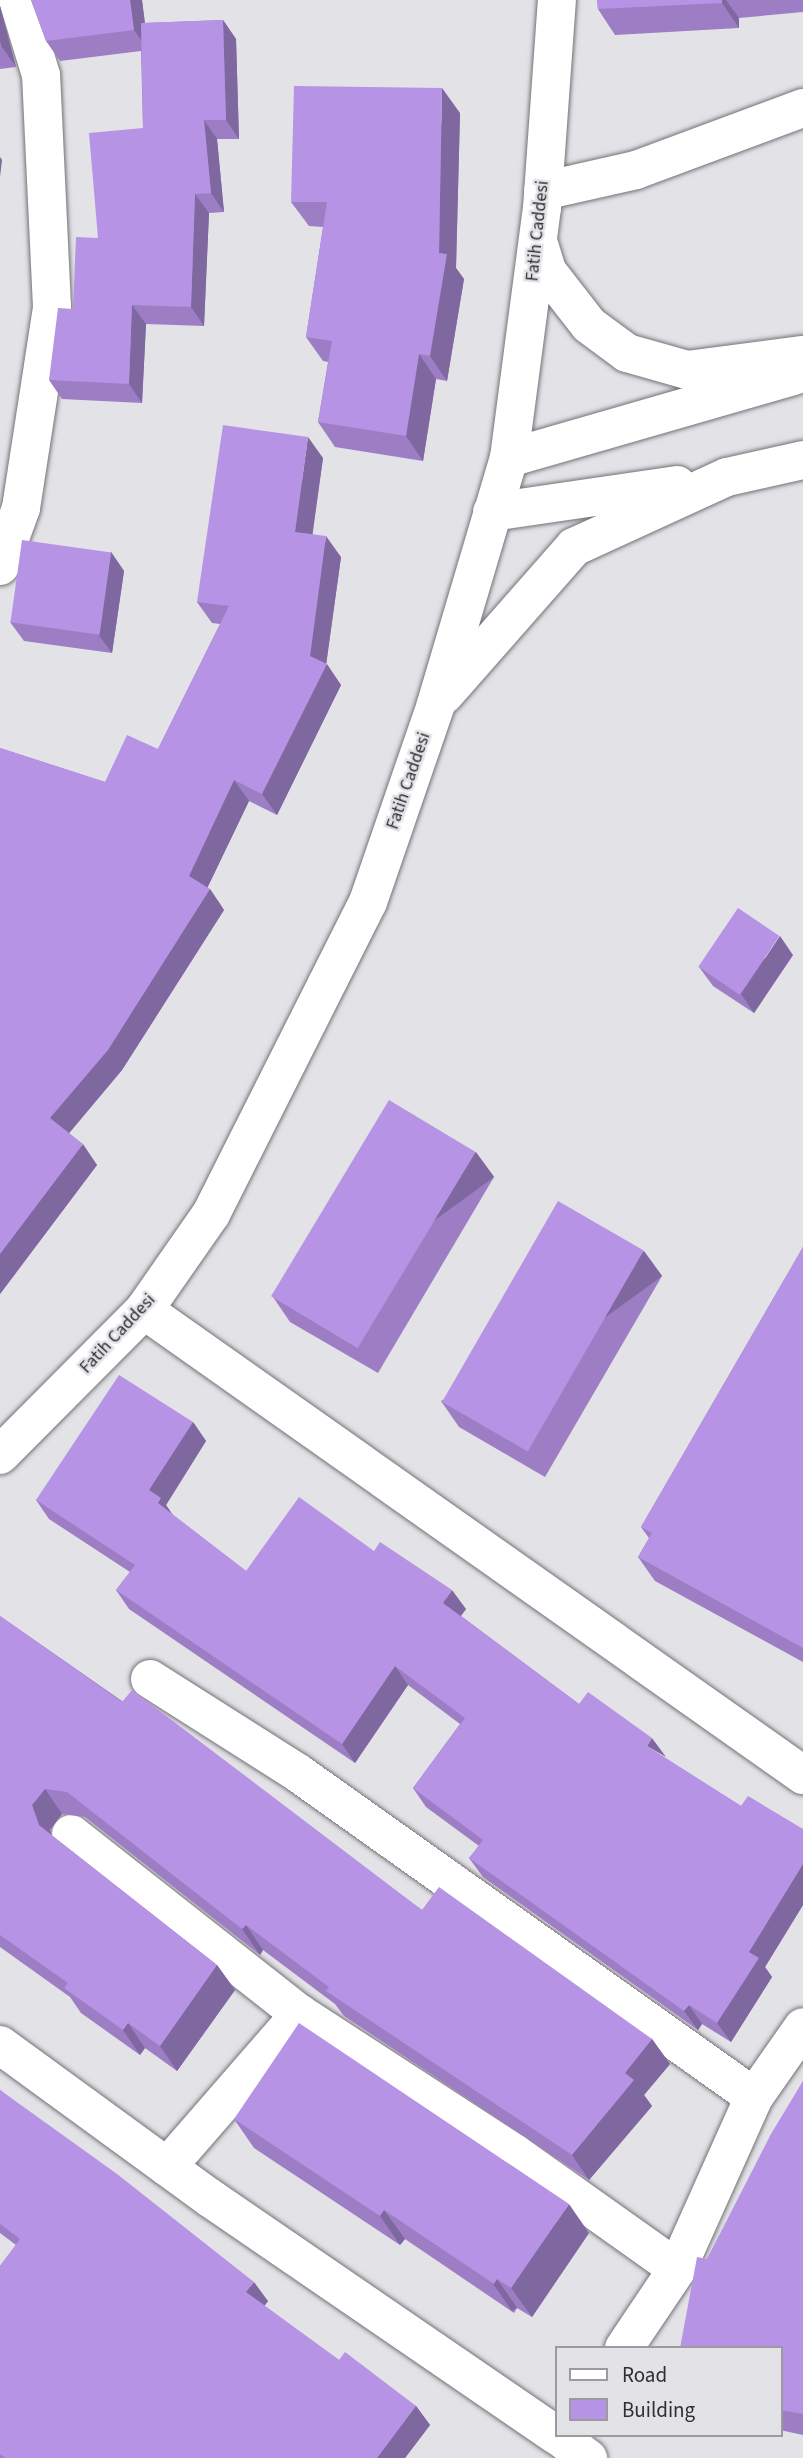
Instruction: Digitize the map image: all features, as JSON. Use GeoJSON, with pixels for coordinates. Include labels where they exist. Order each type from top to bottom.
{"type":"FeatureCollection","features":[{"type":"Feature","properties":{"kind":"street"},"geometry":{"type":"LineString","coordinates":[[0,566],[21,508],[52,307],[41,75],[18,0]]}},
{"type":"Feature","properties":{"kind":"street","name":"Fatih Caddesi"},"geometry":{"type":"LineString","coordinates":[[0,1455],[144,1310],[211,1214],[368,902],[436,704],[509,458],[538,239],[557,0]]}},
{"type":"Feature","properties":{"kind":"street"},"geometry":{"type":"LineString","coordinates":[[543,191],[636,170],[803,108]]}},
{"type":"Feature","properties":{"kind":"street"},"geometry":{"type":"LineString","coordinates":[[538,239],[547,271],[589,325],[627,353],[687,370],[803,355]]}},
{"type":"Feature","properties":{"kind":"street"},"geometry":{"type":"LineString","coordinates":[[509,458],[803,374]]}},
{"type":"Feature","properties":{"kind":"street"},"geometry":{"type":"LineString","coordinates":[[492,512],[727,477],[803,460]]}},
{"type":"Feature","properties":{"kind":"street"},"geometry":{"type":"LineString","coordinates":[[436,704],[574,547],[727,477]]}},
{"type":"Feature","properties":{"kind":"street"},"geometry":{"type":"LineString","coordinates":[[144,1310],[803,1775]]}},
{"type":"Feature","properties":{"kind":"street"},"geometry":{"type":"LineString","coordinates":[[150,1679],[298,1773],[754,2097]]}},
{"type":"Feature","properties":{"kind":"street"},"geometry":{"type":"LineString","coordinates":[[71,1834],[300,2014],[514,2152],[677,2269]]}},
{"type":"Feature","properties":{"kind":"street"},"geometry":{"type":"LineString","coordinates":[[166,2167],[300,2014]]}},
{"type":"Feature","properties":{"kind":"street"},"geometry":{"type":"LineString","coordinates":[[625,2346],[677,2269],[754,2097],[803,2027]]}},
{"type":"Feature","properties":{"kind":"street"},"geometry":{"type":"LineString","coordinates":[[0,2045],[166,2167],[561,2444]]}},
{"type":"Feature","properties":{"kind":"building"},"geometry":{"type":"Polygon","coordinates":[[[31,0],[130,0],[134,30],[46,41],[31,0]]]}},
{"type":"Feature","properties":{"kind":"building"},"geometry":{"type":"Polygon","coordinates":[[[597,0],[722,0],[722,3],[598,9],[597,0]]]}},
{"type":"Feature","properties":{"kind":"building"},"geometry":{"type":"Polygon","coordinates":[[[223,20],[226,120],[204,120],[211,193],[195,194],[191,307],[132,305],[129,384],[49,380],[58,308],[73,309],[76,237],[98,238],[89,133],[143,128],[141,23],[223,20]]]}},
{"type":"Feature","properties":{"kind":"building"},"geometry":{"type":"Polygon","coordinates":[[[294,86],[442,88],[439,253],[447,254],[430,356],[419,354],[406,436],[318,422],[332,341],[306,337],[327,202],[291,202],[294,86]]]}},
{"type":"Feature","properties":{"kind":"building"},"geometry":{"type":"Polygon","coordinates":[[[223,425],[308,437],[295,532],[326,536],[310,656],[327,664],[262,794],[234,780],[189,876],[210,889],[108,1050],[50,1118],[83,1144],[0,1254],[0,748],[105,782],[127,735],[158,749],[229,606],[197,602],[223,425]]]}},
{"type":"Feature","properties":{"kind":"building"},"geometry":{"type":"Polygon","coordinates":[[[22,540],[111,553],[100,635],[10,622],[22,540]]]}},
{"type":"Feature","properties":{"kind":"building"},"geometry":{"type":"Polygon","coordinates":[[[738,908],[779,936],[740,995],[698,967],[738,908]]]}},
{"type":"Feature","properties":{"kind":"building"},"geometry":{"type":"Polygon","coordinates":[[[389,1100],[476,1152],[358,1348],[271,1296],[389,1100]]]}},
{"type":"Feature","properties":{"kind":"building"},"geometry":{"type":"Polygon","coordinates":[[[558,1201],[644,1250],[528,1451],[442,1402],[558,1201]]]}},
{"type":"Feature","properties":{"kind":"building"},"geometry":{"type":"Polygon","coordinates":[[[803,1247],[803,1648],[638,1557],[652,1533],[641,1527],[803,1247]]]}},
{"type":"Feature","properties":{"kind":"building"},"geometry":{"type":"Polygon","coordinates":[[[119,1375],[193,1422],[149,1490],[161,1498],[158,1503],[246,1571],[299,1497],[374,1551],[380,1542],[452,1590],[443,1603],[579,1704],[588,1692],[652,1738],[647,1746],[741,1806],[748,1796],[803,1829],[803,1864],[749,1952],[759,1958],[717,2023],[689,2005],[684,2011],[469,1858],[483,1840],[413,1788],[465,1718],[395,1666],[342,1744],[116,1590],[135,1565],[36,1500],[119,1375]]]}},
{"type":"Feature","properties":{"kind":"building"},"geometry":{"type":"Polygon","coordinates":[[[0,1616],[122,1702],[132,1690],[422,1910],[439,1887],[652,2039],[625,2073],[634,2080],[572,2155],[326,1991],[329,1987],[246,1925],[242,1929],[67,1792],[45,1789],[32,1805],[39,1825],[217,1965],[160,2046],[128,2023],[123,2030],[64,1988],[68,1983],[0,1935],[0,1616]]]}},
{"type":"Feature","properties":{"kind":"building"},"geometry":{"type":"Polygon","coordinates":[[[299,2023],[569,2204],[511,2288],[497,2279],[494,2284],[384,2210],[380,2216],[234,2119],[299,2023]]]}},
{"type":"Feature","properties":{"kind":"building"},"geometry":{"type":"Polygon","coordinates":[[[803,2081],[803,2414],[782,2410],[782,2346],[680,2346],[697,2257],[707,2259],[771,2134],[803,2081]]]}},
{"type":"Feature","properties":{"kind":"building"},"geometry":{"type":"Polygon","coordinates":[[[0,2090],[117,2174],[254,2282],[246,2292],[339,2360],[345,2352],[416,2406],[377,2458],[5,2458],[0,2454],[0,2266],[20,2239],[0,2224],[0,2090]]]}}]}
